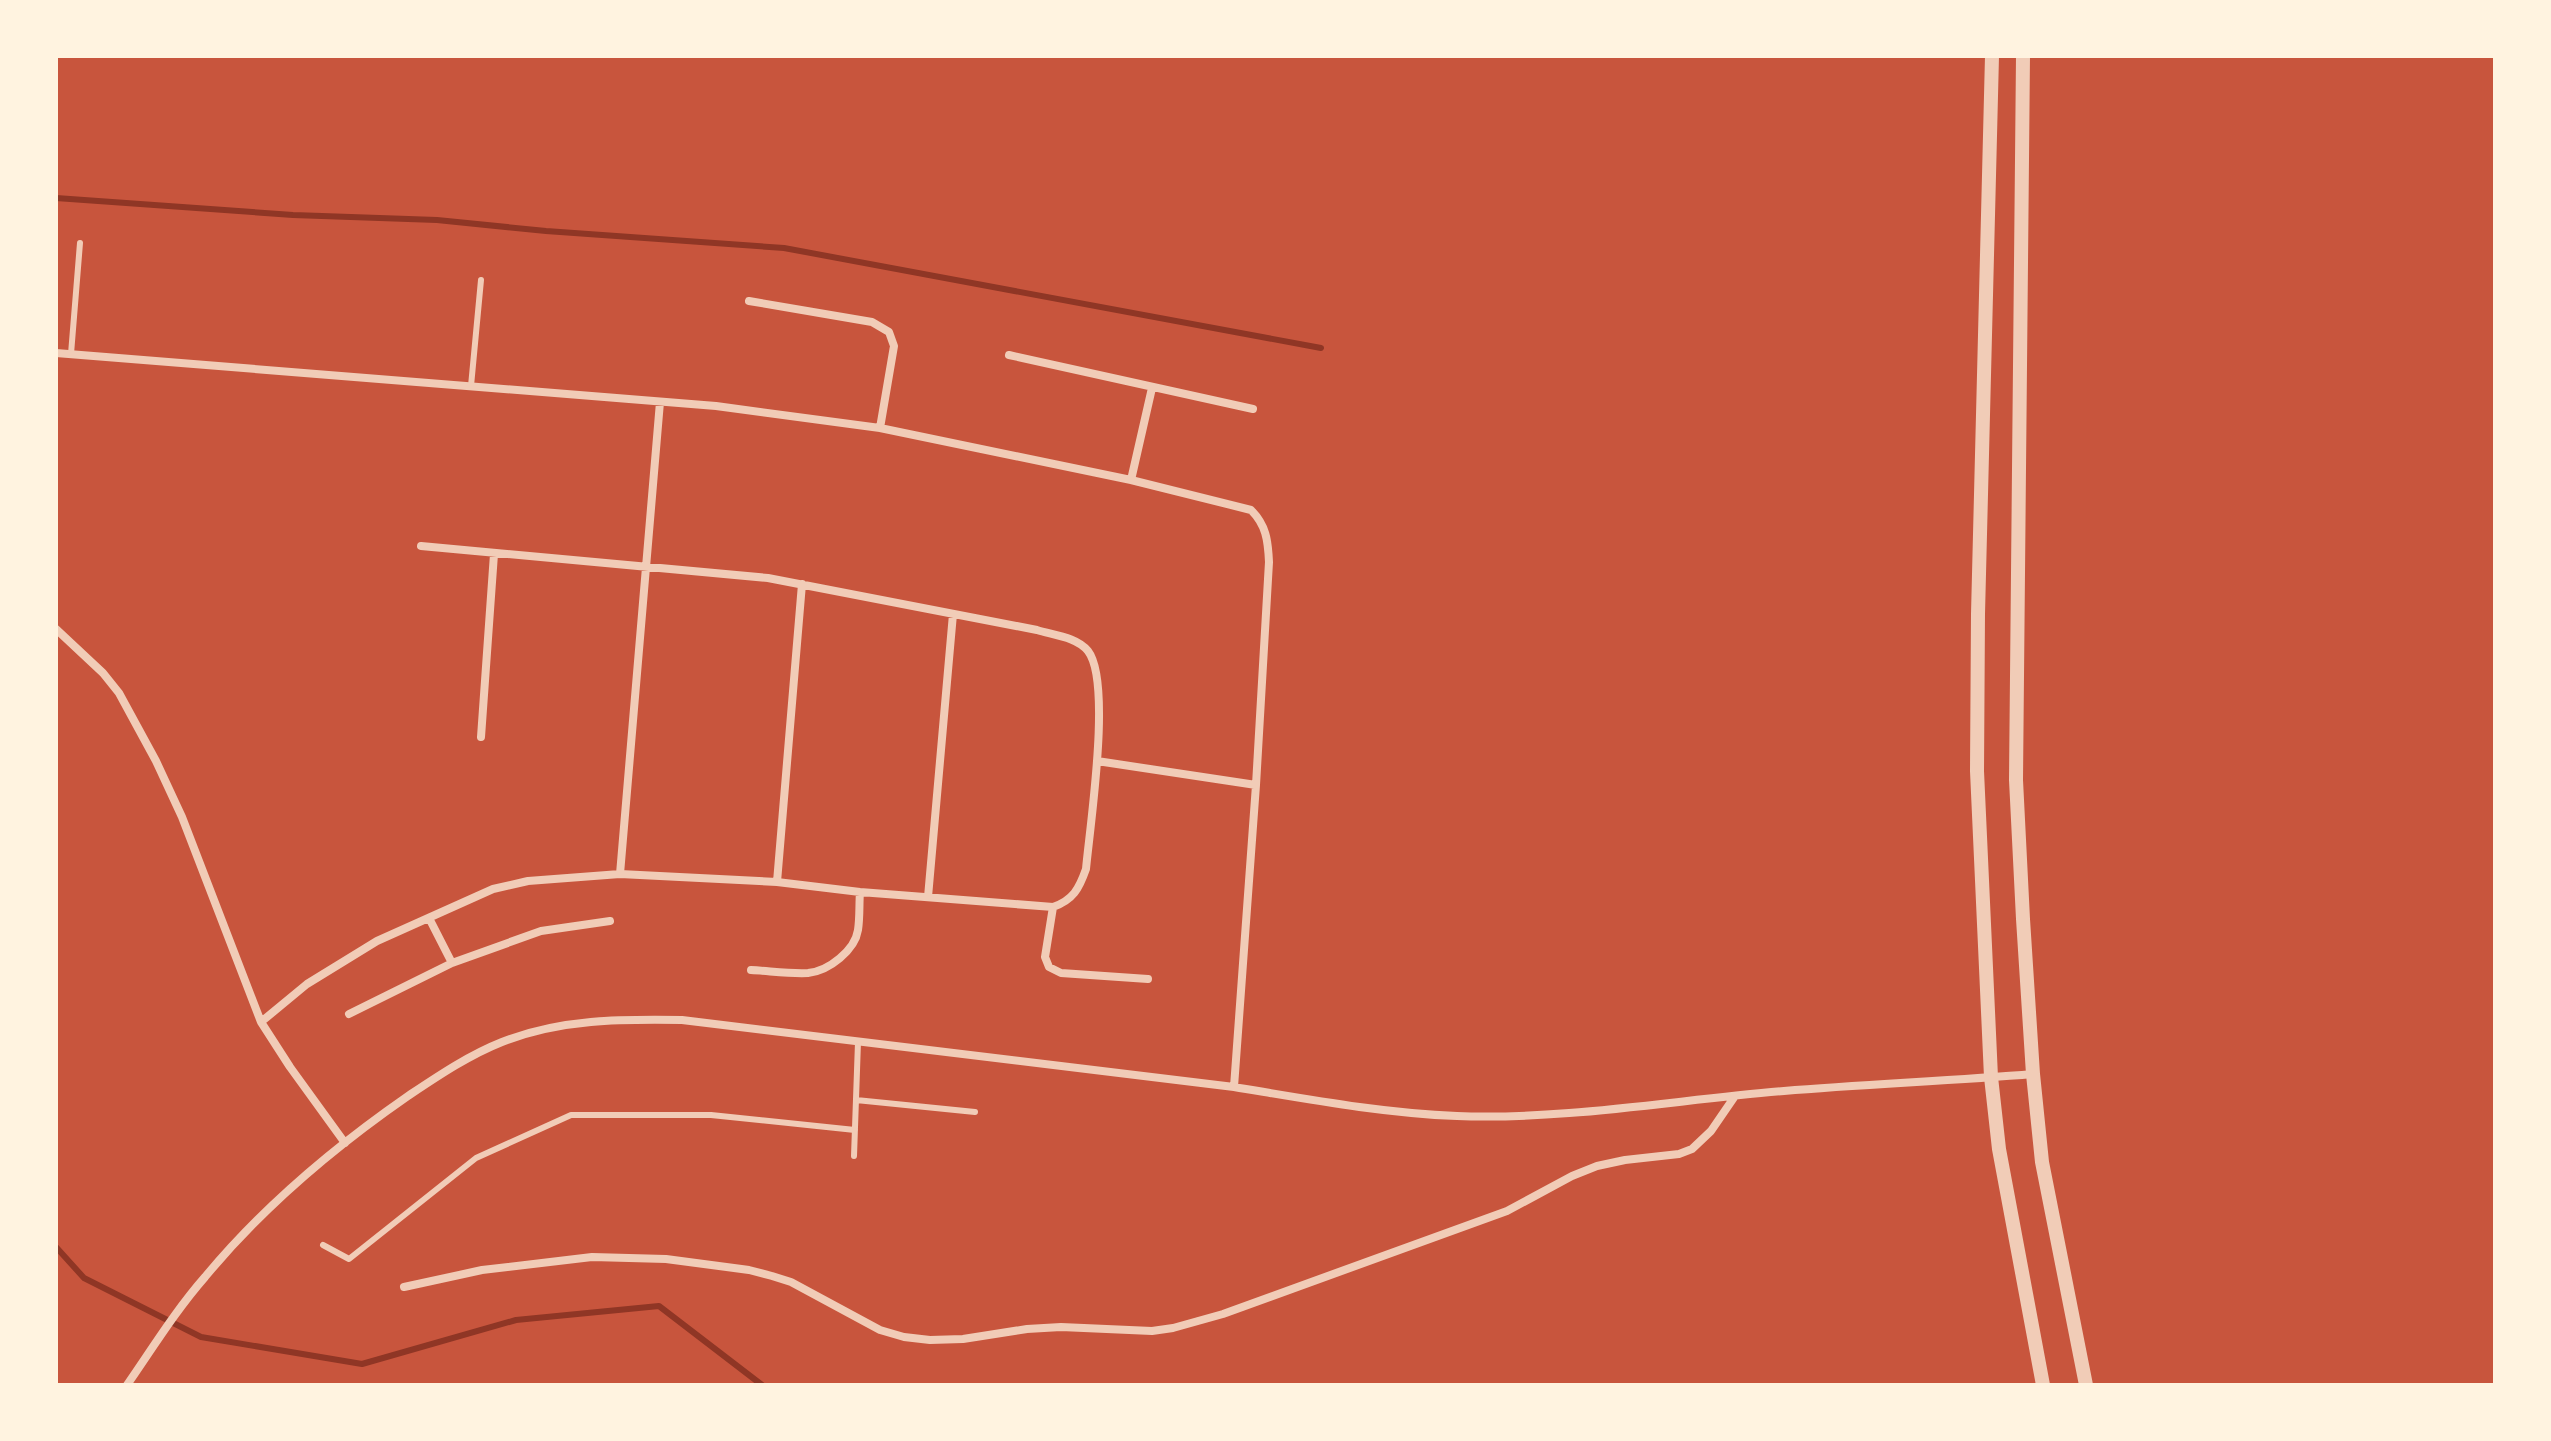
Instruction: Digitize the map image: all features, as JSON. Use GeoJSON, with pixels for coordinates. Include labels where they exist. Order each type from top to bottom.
{"type":"FeatureCollection","features":[{"type":"Feature","properties":{"kind":"street"},"geometry":{"type":"LineString","coordinates":[[1992,56],[1977,771],[1991,1077],[2002,1163],[2043,1385]]}},
{"type":"Feature","properties":{"kind":"street"},"geometry":{"type":"LineString","coordinates":[[2023,56],[2016,780],[2033,1074],[2042,1162],[2086,1385]]}},
{"type":"Feature","properties":{"kind":"street"},"geometry":{"type":"LineString","coordinates":[[749,301],[872,322],[889,332],[894,346],[880,428]]}},
{"type":"Feature","properties":{"kind":"street"},"geometry":{"type":"LineString","coordinates":[[56,353],[716,406],[880,428],[1131,480],[1251,510],[1262,522],[1268,542],[1269,562],[1234,1087]]}},
{"type":"Feature","properties":{"kind":"street"},"geometry":{"type":"LineString","coordinates":[[1009,355],[1253,409]]}},
{"type":"Feature","properties":{"kind":"street"},"geometry":{"type":"LineString","coordinates":[[1131,480],[1152,388]]}},
{"type":"Feature","properties":{"kind":"street"},"geometry":{"type":"LineString","coordinates":[[620,874],[660,402]]}},
{"type":"Feature","properties":{"kind":"street"},"geometry":{"type":"LineString","coordinates":[[261,1022],[307,984],[377,941],[509,884],[620,874],[777,882],[860,892],[1053,907],[1067,902],[1076,894],[1082,881],[1086,869],[1097,761],[1099,685],[1093,659],[1083,645],[1037,630],[802,584],[647,566],[421,546]]}},
{"type":"Feature","properties":{"kind":"street"},"geometry":{"type":"LineString","coordinates":[[481,737],[494,554]]}},
{"type":"Feature","properties":{"kind":"street"},"geometry":{"type":"LineString","coordinates":[[777,882],[802,584]]}},
{"type":"Feature","properties":{"kind":"street"},"geometry":{"type":"LineString","coordinates":[[928,897],[953,614]]}},
{"type":"Feature","properties":{"kind":"street"},"geometry":{"type":"LineString","coordinates":[[56,629],[93,662],[119,693],[182,817],[261,1022],[345,1143]]}},
{"type":"Feature","properties":{"kind":"street"},"geometry":{"type":"LineString","coordinates":[[1097,761],[1256,785]]}},
{"type":"Feature","properties":{"kind":"street"},"geometry":{"type":"LineString","coordinates":[[751,970],[811,973],[842,956],[858,932],[860,892]]}},
{"type":"Feature","properties":{"kind":"street"},"geometry":{"type":"LineString","coordinates":[[1053,907],[1045,957],[1049,967],[1061,973],[1148,979]]}},
{"type":"Feature","properties":{"kind":"street"},"geometry":{"type":"LineString","coordinates":[[429,918],[452,963]]}},
{"type":"Feature","properties":{"kind":"street"},"geometry":{"type":"LineString","coordinates":[[349,1014],[452,963],[541,931],[610,921]]}},
{"type":"Feature","properties":{"kind":"street"},"geometry":{"type":"LineString","coordinates":[[127,1385],[203,1278],[282,1194],[396,1105],[469,1058],[503,1041],[574,1023],[621,1019],[682,1020],[1234,1087],[1339,1104],[1469,1116],[1567,1112],[2033,1074]]}},
{"type":"Feature","properties":{"kind":"street"},"geometry":{"type":"LineString","coordinates":[[404,1287],[482,1270],[592,1257],[666,1259],[749,1270],[791,1282],[880,1330],[904,1337],[963,1339],[1061,1327],[1163,1329],[1223,1314],[1507,1211],[1597,1166],[1679,1154],[1692,1149],[1711,1131],[1735,1096]]}},
{"type":"Feature","properties":{"kind":"lane"},"geometry":{"type":"LineString","coordinates":[[71,354],[80,243]]}},
{"type":"Feature","properties":{"kind":"lane"},"geometry":{"type":"LineString","coordinates":[[471,386],[481,280]]}},
{"type":"Feature","properties":{"kind":"lane"},"geometry":{"type":"LineString","coordinates":[[854,1156],[858,1042]]}},
{"type":"Feature","properties":{"kind":"lane"},"geometry":{"type":"LineString","coordinates":[[856,1100],[975,1112]]}},
{"type":"Feature","properties":{"kind":"lane"},"geometry":{"type":"LineString","coordinates":[[323,1245],[349,1259],[476,1158],[571,1115],[711,1115],[855,1130]]}},
{"type":"Feature","properties":{"kind":"waterway"},"geometry":{"type":"LineString","coordinates":[[56,198],[293,215],[437,220],[784,248],[1321,348]]}},
{"type":"Feature","properties":{"kind":"waterway"},"geometry":{"type":"LineString","coordinates":[[56,1247],[84,1278],[201,1337],[362,1364],[516,1320],[659,1306],[762,1385]]}}]}
